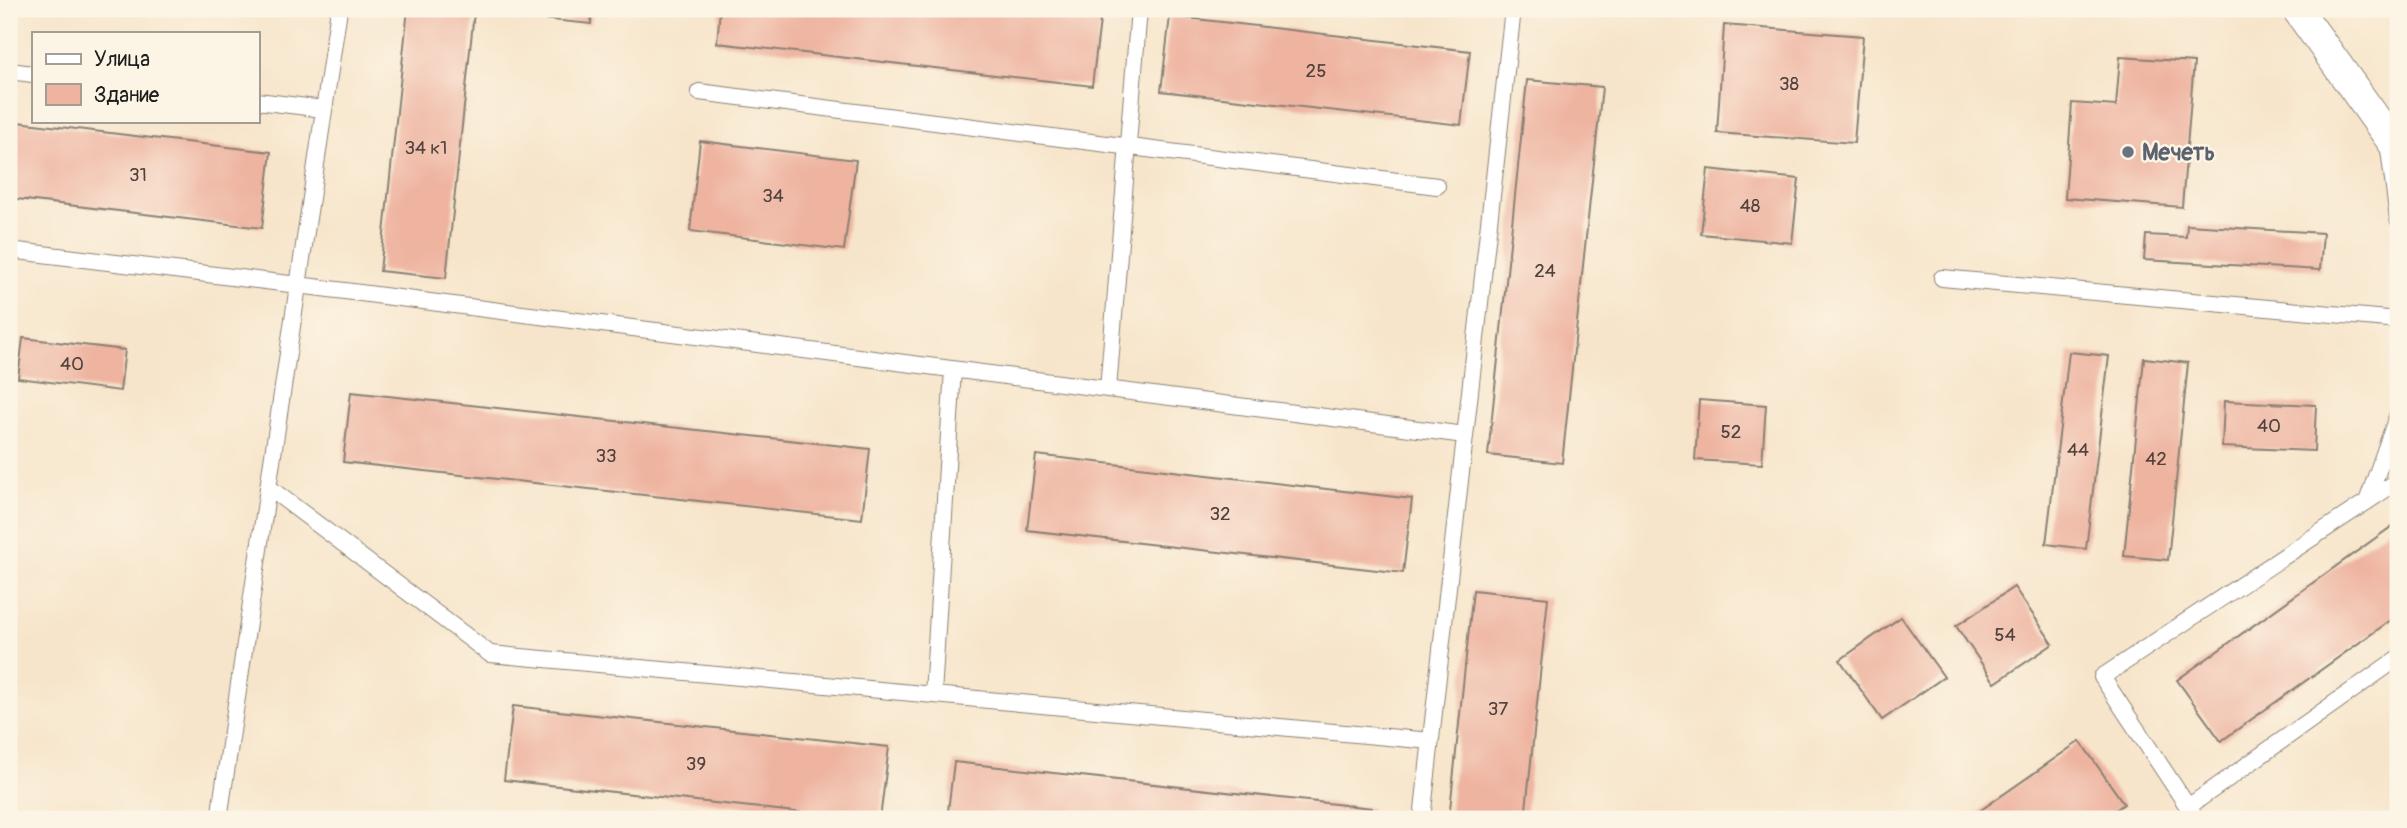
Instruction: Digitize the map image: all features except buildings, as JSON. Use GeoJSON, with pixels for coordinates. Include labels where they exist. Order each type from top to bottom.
{"type":"FeatureCollection","features":[{"type":"Feature","properties":{"kind":"street"},"geometry":{"type":"LineString","coordinates":[[2297,9],[2393,142]]}},
{"type":"Feature","properties":{"kind":"lane"},"geometry":{"type":"LineString","coordinates":[[219,819],[339,9]]}},
{"type":"Feature","properties":{"kind":"lane"},"geometry":{"type":"LineString","coordinates":[[1108,389],[1139,9]]}},
{"type":"Feature","properties":{"kind":"lane"},"geometry":{"type":"LineString","coordinates":[[1422,819],[1513,9]]}},
{"type":"Feature","properties":{"kind":"lane"},"geometry":{"type":"LineString","coordinates":[[9,71],[32,74]]}},
{"type":"Feature","properties":{"kind":"lane"},"geometry":{"type":"LineString","coordinates":[[699,92],[1437,186]]}},
{"type":"Feature","properties":{"kind":"lane"},"geometry":{"type":"LineString","coordinates":[[259,101],[324,109]]}},
{"type":"Feature","properties":{"kind":"lane"},"geometry":{"type":"LineString","coordinates":[[2393,142],[2398,219]]}},
{"type":"Feature","properties":{"kind":"lane"},"geometry":{"type":"LineString","coordinates":[[9,250],[1465,435]]}},
{"type":"Feature","properties":{"kind":"lane"},"geometry":{"type":"LineString","coordinates":[[1942,278],[2398,320]]}},
{"type":"Feature","properties":{"kind":"lane"},"geometry":{"type":"LineString","coordinates":[[933,695],[953,369]]}},
{"type":"Feature","properties":{"kind":"lane"},"geometry":{"type":"LineString","coordinates":[[2367,502],[2398,414]]}},
{"type":"Feature","properties":{"kind":"lane"},"geometry":{"type":"LineString","coordinates":[[2398,481],[2102,677],[2192,813],[2398,658]]}},
{"type":"Feature","properties":{"kind":"lane"},"geometry":{"type":"LineString","coordinates":[[268,487],[490,654],[1430,741]]}},
{"type":"Feature","properties":{"kind":"place","name":"Мечеть"},"geometry":{"type":"Point","coordinates":[2128,152]}}]}
